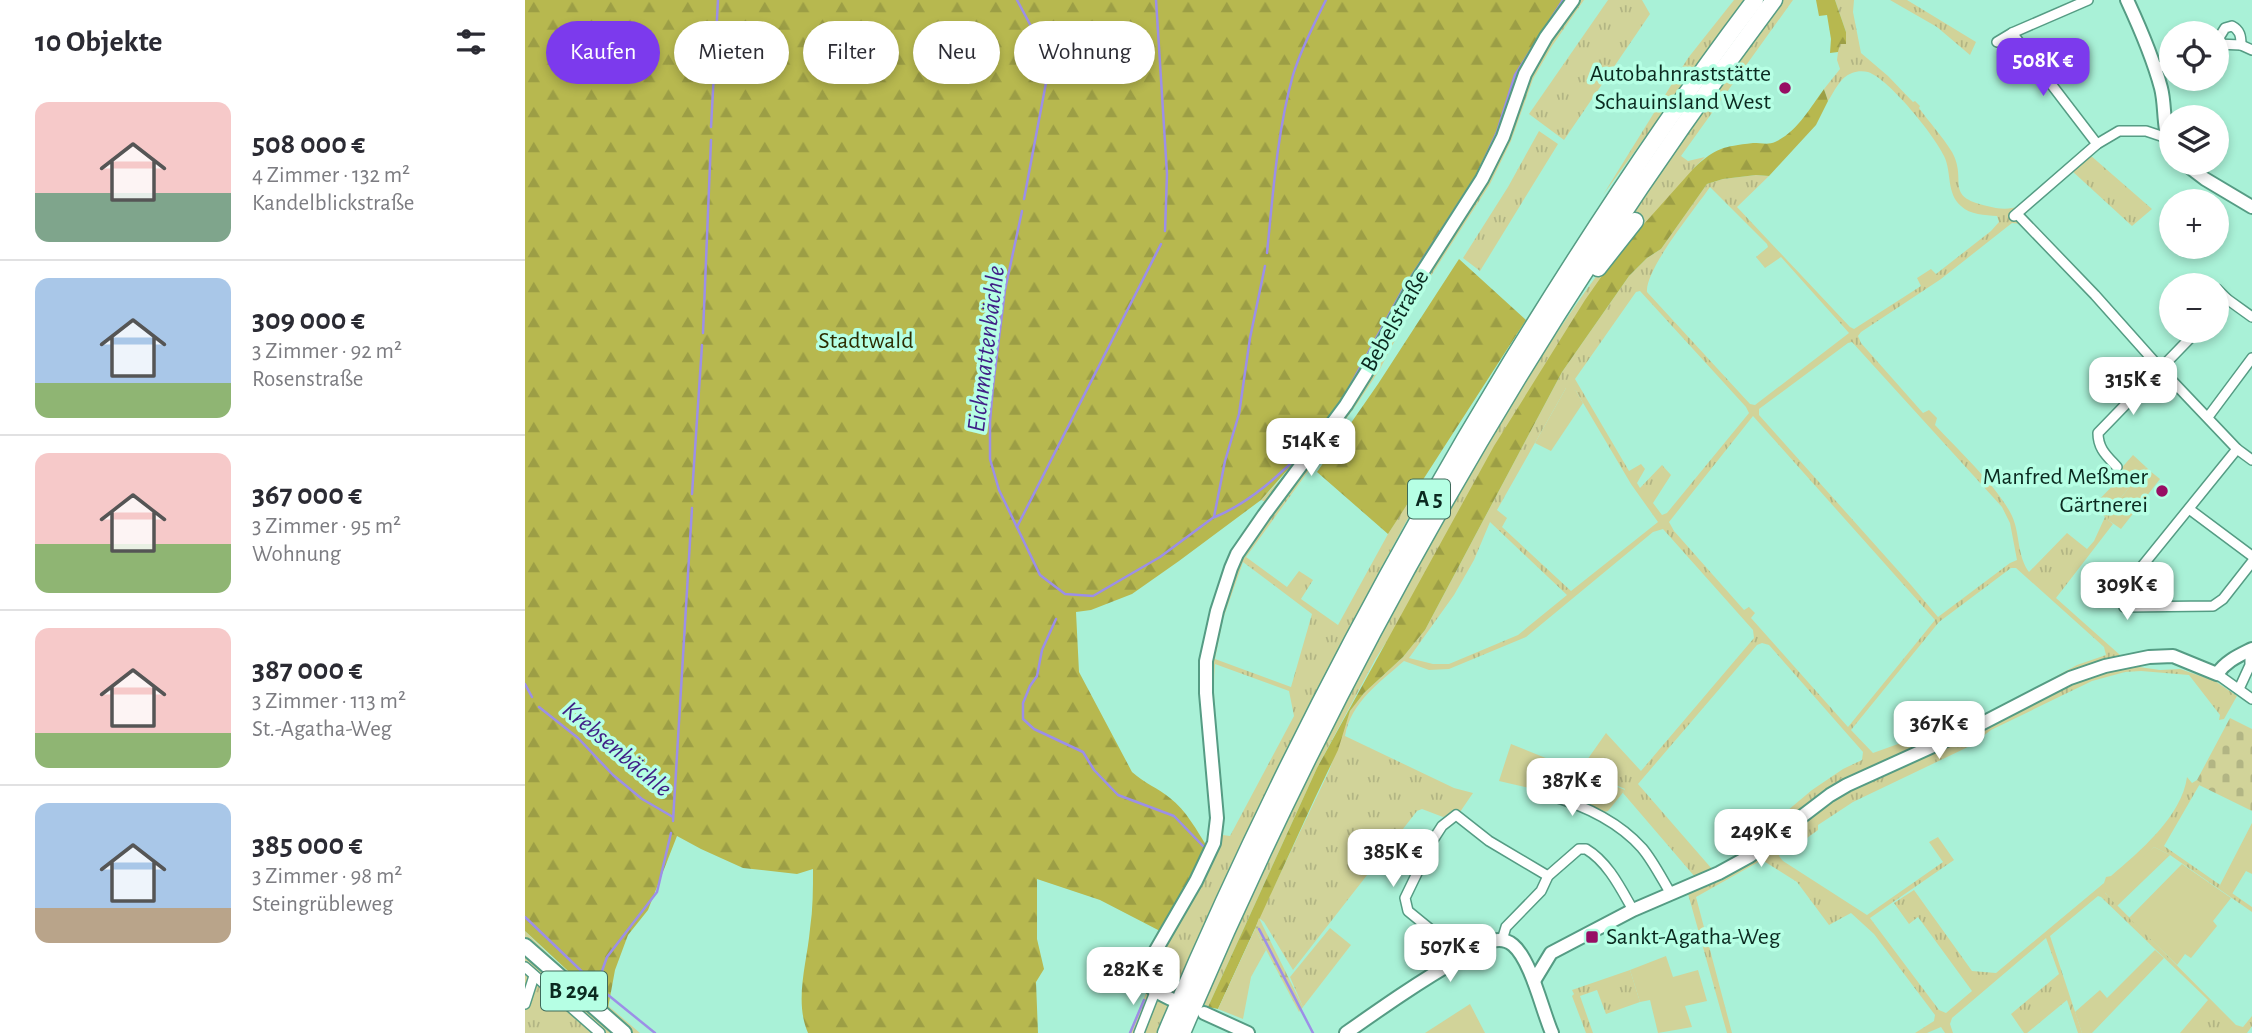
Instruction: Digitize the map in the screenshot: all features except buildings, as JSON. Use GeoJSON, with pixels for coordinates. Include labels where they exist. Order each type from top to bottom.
{"type":"FeatureCollection","features":[{"type":"Feature","properties":{"kind":"highway","name":"A 5"},"geometry":{"type":"LineString","coordinates":[[1166,1033],[1282,778],[1362,621],[1428,500],[1606,211],[1755,0]]}},
{"type":"Feature","properties":{"kind":"highway","name":"A 5"},"geometry":{"type":"LineString","coordinates":[[1182,1033],[1277,822],[1380,617],[1473,453],[1571,294],[1660,158],[1773,0]]}},
{"type":"Feature","properties":{"kind":"highway"},"geometry":{"type":"LineString","coordinates":[[1571,294],[1597,269],[1635,221]]}},
{"type":"Feature","properties":{"kind":"main road","name":"B 294"},"geometry":{"type":"LineString","coordinates":[[525,946],[624,1033]]}},
{"type":"Feature","properties":{"kind":"street","name":"Bebelstraße"},"geometry":{"type":"LineString","coordinates":[[1155,992],[1145,980],[1148,964],[1196,881],[1214,843],[1217,818],[1206,693],[1206,661],[1217,611],[1231,568],[1237,554],[1346,405],[1366,373],[1411,290],[1482,179],[1503,137],[1525,74],[1546,37],[1573,0]]}},
{"type":"Feature","properties":{"kind":"street"},"geometry":{"type":"LineString","coordinates":[[1997,41],[2088,0]]}},
{"type":"Feature","properties":{"kind":"street"},"geometry":{"type":"LineString","coordinates":[[2127,0],[2155,69],[2164,105]]}},
{"type":"Feature","properties":{"kind":"street"},"geometry":{"type":"LineString","coordinates":[[2229,27],[2237,28],[2241,34],[2241,45]]}},
{"type":"Feature","properties":{"kind":"street"},"geometry":{"type":"LineString","coordinates":[[2012,33],[2097,144]]}},
{"type":"Feature","properties":{"kind":"street"},"geometry":{"type":"LineString","coordinates":[[2229,44],[2252,50]]}},
{"type":"Feature","properties":{"kind":"street"},"geometry":{"type":"LineString","coordinates":[[2155,69],[2159,67]]}},
{"type":"Feature","properties":{"kind":"street"},"geometry":{"type":"LineString","coordinates":[[2159,139],[2134,130],[2119,131],[2097,144],[2015,215],[2095,295],[2237,449],[2252,460]]}},
{"type":"Feature","properties":{"kind":"street"},"geometry":{"type":"LineString","coordinates":[[2201,175],[2252,207]]}},
{"type":"Feature","properties":{"kind":"street"},"geometry":{"type":"LineString","coordinates":[[2229,300],[2252,317]]}},
{"type":"Feature","properties":{"kind":"street"},"geometry":{"type":"LineString","coordinates":[[2117,467],[2102,451],[2098,443],[2098,433],[2186,343]]}},
{"type":"Feature","properties":{"kind":"street"},"geometry":{"type":"LineString","coordinates":[[2208,416],[2252,358]]}},
{"type":"Feature","properties":{"kind":"street"},"geometry":{"type":"LineString","coordinates":[[2237,449],[2122,591],[2124,607],[2213,606],[2223,598],[2252,562]]}},
{"type":"Feature","properties":{"kind":"street"},"geometry":{"type":"LineString","coordinates":[[2189,509],[2252,556]]}},
{"type":"Feature","properties":{"kind":"street"},"geometry":{"type":"LineString","coordinates":[[2217,674],[2232,659],[2251,650],[2251,665],[2239,689]]}},
{"type":"Feature","properties":{"kind":"street"},"geometry":{"type":"LineString","coordinates":[[1520,951],[1551,953],[1633,910],[1719,873],[1750,856],[1830,795],[1865,775],[1975,727],[2087,671],[2149,657],[2173,656],[2217,674],[2252,699]]}},
{"type":"Feature","properties":{"kind":"street"},"geometry":{"type":"LineString","coordinates":[[1548,795],[1581,805],[1617,826],[1644,850],[1671,894]]}},
{"type":"Feature","properties":{"kind":"street"},"geometry":{"type":"LineString","coordinates":[[1453,962],[1441,941],[1408,911],[1405,898],[1442,826],[1456,815],[1489,841],[1548,876]]}},
{"type":"Feature","properties":{"kind":"street"},"geometry":{"type":"LineString","coordinates":[[1503,940],[1506,927],[1541,891],[1548,876],[1579,849],[1593,853],[1607,869],[1633,910]]}},
{"type":"Feature","properties":{"kind":"street"},"geometry":{"type":"LineString","coordinates":[[1346,1033],[1453,962],[1493,940],[1511,943],[1520,951],[1534,981],[1552,1033]]}},
{"type":"Feature","properties":{"kind":"street"},"geometry":{"type":"LineString","coordinates":[[1534,981],[1551,953]]}},
{"type":"Feature","properties":{"kind":"street"},"geometry":{"type":"LineString","coordinates":[[525,967],[600,1033]]}},
{"type":"Feature","properties":{"kind":"street"},"geometry":{"type":"LineString","coordinates":[[525,1004],[534,976]]}},
{"type":"Feature","properties":{"kind":"street"},"geometry":{"type":"LineString","coordinates":[[1139,1033],[1155,992],[1171,999]]}},
{"type":"Feature","properties":{"kind":"street"},"geometry":{"type":"LineString","coordinates":[[1204,1013],[1248,1033]]}},
{"type":"Feature","properties":{"kind":"green space","name":"Stadtwald"},"geometry":{"type":"Polygon","coordinates":[[[525,0],[1562,0],[1518,69],[1497,132],[1477,175],[1402,291],[1342,401],[1312,442],[1261,500],[1179,561],[1132,594],[1091,610],[1076,612],[1079,672],[1132,772],[1181,808],[1208,848],[1160,931],[1100,900],[1037,879],[1037,939],[1044,969],[1036,982],[1038,1033],[808,1033],[802,995],[812,914],[813,869],[797,874],[743,868],[677,836],[648,910],[628,935],[615,970],[608,1008],[525,931],[525,0]]]}},
{"type":"Feature","properties":{"kind":"green space"},"geometry":{"type":"Polygon","coordinates":[[[1562,0],[1584,0],[1533,79],[1511,141],[1490,184],[1418,296],[1380,369],[1246,557],[1287,587],[1299,571],[1313,580],[1301,599],[1338,625],[1406,505],[1412,511],[1277,769],[1185,966],[1157,1033],[1129,1033],[1146,993],[1143,984],[1208,847],[1211,808],[1200,685],[1213,605],[1228,563],[1266,502],[1261,500],[1342,401],[1402,291],[1477,175],[1497,132],[1518,69],[1562,0]],[[1243,562],[1223,619],[1215,659],[1291,687],[1312,614],[1243,562]],[[1215,664],[1223,835],[1230,836],[1294,716],[1289,691],[1215,664]]]}},
{"type":"Feature","properties":{"kind":"green space"},"geometry":{"type":"Polygon","coordinates":[[[1608,0],[1642,0],[1650,14],[1564,140],[1529,114],[1608,0]]]}},
{"type":"Feature","properties":{"kind":"green space"},"geometry":{"type":"Polygon","coordinates":[[[1734,0],[1745,0],[1603,195],[1688,58],[1734,0]]]}},
{"type":"Feature","properties":{"kind":"green space"},"geometry":{"type":"Polygon","coordinates":[[[1783,0],[1793,0],[1681,156],[1688,161],[1705,157],[1694,168],[1376,658],[1317,768],[1208,1007],[1204,1004],[1319,756],[1380,635],[1468,477],[1512,402],[1560,329],[1637,223],[1634,209],[1783,0]]]}},
{"type":"Feature","properties":{"kind":"green space"},"geometry":{"type":"Polygon","coordinates":[[[1816,0],[1835,0],[1846,32],[1846,44],[1840,44],[1838,52],[1830,53],[1827,15],[1819,16],[1816,0]]]}},
{"type":"Feature","properties":{"kind":"green space"},"geometry":{"type":"Polygon","coordinates":[[[1835,0],[1854,0],[1853,12],[1861,53],[1920,106],[1952,152],[1959,186],[1965,197],[1995,208],[2020,206],[2062,167],[2067,173],[2025,212],[2025,218],[2114,320],[2022,224],[2012,223],[1941,279],[1861,332],[1858,336],[1861,343],[1923,413],[1929,410],[1937,418],[1935,425],[1998,493],[2012,516],[2022,559],[2029,572],[2067,533],[2087,549],[2094,541],[2105,517],[2146,467],[2150,471],[2145,473],[2108,520],[2113,524],[2056,598],[2120,655],[2123,668],[2180,669],[2215,681],[2237,696],[2224,719],[2219,720],[2220,715],[2189,675],[2141,671],[2125,672],[2092,681],[1991,730],[1970,746],[1853,802],[1818,825],[1818,830],[1807,838],[1801,836],[1781,850],[1779,856],[1867,915],[1943,862],[1929,842],[1938,837],[1954,860],[1870,918],[1939,1010],[1946,1013],[1972,991],[1918,917],[1909,924],[1894,903],[1914,890],[1972,971],[1996,973],[2104,883],[2106,877],[2111,876],[2146,844],[2177,806],[2187,777],[2192,783],[2197,780],[2201,782],[2164,846],[2252,907],[2252,912],[2170,855],[2154,847],[2105,893],[2236,1025],[2243,1027],[2252,1016],[2252,1026],[2247,1033],[2180,1033],[2208,1000],[2098,896],[2050,936],[2082,1033],[2078,1033],[2067,1000],[2027,1033],[2024,1033],[2011,1014],[2059,974],[2046,938],[1952,1018],[1950,1024],[1953,1033],[1945,1033],[1941,1027],[1927,1033],[1915,1033],[1934,1021],[1935,1015],[1874,934],[1851,913],[1829,925],[1797,882],[1762,860],[1696,897],[1732,1033],[1727,1033],[1685,883],[1695,877],[1623,793],[1625,789],[1580,770],[1606,733],[1641,771],[1754,638],[1753,630],[1663,529],[1653,532],[1526,637],[1449,669],[1429,670],[1404,661],[1360,703],[1348,724],[1345,736],[1454,788],[1473,793],[1460,812],[1443,817],[1422,809],[1417,811],[1293,970],[1259,918],[1329,771],[1350,711],[1364,693],[1403,657],[1425,630],[1562,372],[1629,276],[1647,258],[1661,249],[1707,184],[1723,179],[1769,176],[1737,207],[1854,329],[1921,286],[1917,278],[1931,269],[1936,274],[1999,222],[1997,216],[1969,211],[1956,201],[1946,162],[1939,147],[1911,109],[1877,77],[1864,71],[1848,75],[1828,101],[1824,89],[1840,69],[1837,60],[1839,44],[1846,44],[1846,32],[1835,0]],[[1710,187],[1654,269],[1647,292],[1750,404],[1755,405],[1849,333],[1781,257],[1765,268],[1756,257],[1768,247],[1767,244],[1710,187]],[[1640,291],[1636,292],[1575,379],[1629,471],[1641,464],[1645,469],[1637,483],[1640,488],[1662,465],[1671,475],[1653,503],[1662,515],[1667,513],[1749,413],[1640,291]],[[1852,342],[1759,409],[1759,415],[1938,617],[2017,560],[2010,523],[2002,507],[1852,342]],[[1566,388],[1497,510],[1507,518],[1502,527],[1571,591],[1658,522],[1631,484],[1576,391],[1566,388]],[[1753,416],[1669,522],[1744,610],[1749,607],[1755,613],[1751,618],[1848,727],[1935,620],[1753,416]],[[1490,522],[1474,560],[1454,595],[1409,658],[1433,664],[1449,664],[1518,635],[1567,595],[1490,522]],[[2011,568],[1939,622],[1851,730],[1873,753],[1962,721],[1974,721],[2077,665],[2106,655],[2104,647],[2016,568],[2011,568]],[[1762,643],[1757,645],[1638,784],[1712,869],[1754,846],[1764,831],[1812,790],[1862,760],[1863,752],[1769,645],[1762,643]]]}},
{"type":"Feature","properties":{"kind":"green space"},"geometry":{"type":"Polygon","coordinates":[[[1890,0],[1907,0],[1976,42],[1970,55],[1937,27],[1890,0]]]}},
{"type":"Feature","properties":{"kind":"green space"},"geometry":{"type":"Polygon","coordinates":[[[1824,89],[1828,101],[1816,125],[1769,176],[1723,179],[1707,184],[1661,249],[1647,258],[1629,276],[1562,372],[1425,630],[1403,657],[1364,693],[1350,711],[1338,750],[1218,1009],[1208,1007],[1317,768],[1494,446],[1585,300],[1618,253],[1694,168],[1721,149],[1770,143],[1783,138],[1803,119],[1824,89]]]}},
{"type":"Feature","properties":{"kind":"green space"},"geometry":{"type":"Polygon","coordinates":[[[1539,131],[1558,144],[1480,271],[1463,258],[1508,187],[1539,131]]]}},
{"type":"Feature","properties":{"kind":"green space"},"geometry":{"type":"Polygon","coordinates":[[[2090,155],[2152,209],[2132,226],[2071,170],[2090,155]]]}},
{"type":"Feature","properties":{"kind":"green space"},"geometry":{"type":"Polygon","coordinates":[[[1459,259],[1526,320],[1388,534],[1317,472],[1459,259]]]}},
{"type":"Feature","properties":{"kind":"green space"},"geometry":{"type":"Polygon","coordinates":[[[1569,387],[1576,391],[1583,403],[1551,451],[1535,443],[1569,387]]]}},
{"type":"Feature","properties":{"kind":"green space"},"geometry":{"type":"Polygon","coordinates":[[[2133,455],[2146,467],[2105,517],[2093,506],[2121,477],[2118,472],[2133,455]]]}},
{"type":"Feature","properties":{"kind":"green space"},"geometry":{"type":"Polygon","coordinates":[[[2150,471],[2160,479],[2121,529],[2108,520],[2110,514],[2145,473],[2150,471]]]}},
{"type":"Feature","properties":{"kind":"green space"},"geometry":{"type":"Polygon","coordinates":[[[2230,718],[2252,729],[2252,811],[2199,785],[2197,780],[2230,718]]]}},
{"type":"Feature","properties":{"kind":"green space"},"geometry":{"type":"Polygon","coordinates":[[[1511,744],[1625,790],[1608,811],[1604,812],[1565,796],[1499,781],[1511,744]]]}},
{"type":"Feature","properties":{"kind":"green space"},"geometry":{"type":"Polygon","coordinates":[[[2252,823],[2252,874],[2246,871],[2232,894],[2220,885],[2252,823]]]}},
{"type":"Feature","properties":{"kind":"green space"},"geometry":{"type":"Polygon","coordinates":[[[2154,847],[2170,855],[2117,906],[2105,893],[2106,887],[2154,847]]]}},
{"type":"Feature","properties":{"kind":"green space"},"geometry":{"type":"Polygon","coordinates":[[[2182,864],[2231,898],[2213,921],[2217,926],[2191,958],[2185,954],[2177,965],[2129,918],[2182,864]]]}},
{"type":"Feature","properties":{"kind":"green space"},"geometry":{"type":"Polygon","coordinates":[[[1259,918],[1303,1007],[1299,1012],[1255,929],[1259,918]]]}},
{"type":"Feature","properties":{"kind":"green space"},"geometry":{"type":"Polygon","coordinates":[[[1330,928],[1351,945],[1303,1007],[1290,977],[1330,928]]]}},
{"type":"Feature","properties":{"kind":"green space"},"geometry":{"type":"Polygon","coordinates":[[[1255,929],[1266,950],[1251,977],[1243,1019],[1218,1009],[1255,929]]]}},
{"type":"Feature","properties":{"kind":"green space"},"geometry":{"type":"Polygon","coordinates":[[[525,931],[550,956],[640,1033],[525,1033],[525,931]]]}},
{"type":"Feature","properties":{"kind":"green space"},"geometry":{"type":"Polygon","coordinates":[[[2155,950],[2164,958],[2092,1033],[2082,1033],[2075,1012],[2100,990],[2107,998],[2155,950]]]}},
{"type":"Feature","properties":{"kind":"green space"},"geometry":{"type":"Polygon","coordinates":[[[1666,956],[1673,977],[1698,970],[1707,1001],[1685,1006],[1692,1027],[1658,1033],[1650,1000],[1640,1002],[1630,970],[1666,956]]]}},
{"type":"Feature","properties":{"kind":"green space"},"geometry":{"type":"Polygon","coordinates":[[[1630,970],[1640,1002],[1606,1014],[1597,990],[1580,996],[1593,1033],[1586,1033],[1572,990],[1630,970]]]}},
{"type":"Feature","properties":{"kind":"green space"},"geometry":{"type":"Polygon","coordinates":[[[1470,1004],[1485,1033],[1425,1033],[1470,1004]]]}},
{"type":"Feature","properties":{"kind":"waterway"},"geometry":{"type":"LineString","coordinates":[[711,127],[718,0]]}},
{"type":"Feature","properties":{"kind":"waterway","name":"Eichmattenbächle"},"geometry":{"type":"LineString","coordinates":[[1017,0],[1048,58],[1049,67],[1024,199]]}},
{"type":"Feature","properties":{"kind":"waterway"},"geometry":{"type":"LineString","coordinates":[[1156,0],[1167,174],[1165,231]]}},
{"type":"Feature","properties":{"kind":"waterway"},"geometry":{"type":"LineString","coordinates":[[1267,253],[1276,163],[1293,75],[1326,0]]}},
{"type":"Feature","properties":{"kind":"waterway"},"geometry":{"type":"LineString","coordinates":[[1332,414],[1402,291],[1477,175],[1497,132],[1515,75],[1563,0]]}},
{"type":"Feature","properties":{"kind":"waterway"},"geometry":{"type":"LineString","coordinates":[[703,333],[711,140]]}},
{"type":"Feature","properties":{"kind":"waterway"},"geometry":{"type":"LineString","coordinates":[[1022,211],[1005,290],[993,386],[990,459],[999,490],[1040,575],[1065,594],[1093,596],[1160,557],[1214,517],[1225,461],[1239,414],[1250,338],[1265,266]]}},
{"type":"Feature","properties":{"kind":"waterway"},"geometry":{"type":"LineString","coordinates":[[1017,527],[1161,244]]}},
{"type":"Feature","properties":{"kind":"waterway"},"geometry":{"type":"LineString","coordinates":[[692,494],[702,345]]}},
{"type":"Feature","properties":{"kind":"waterway"},"geometry":{"type":"LineString","coordinates":[[1215,517],[1253,496],[1307,448]]}},
{"type":"Feature","properties":{"kind":"waterway"},"geometry":{"type":"LineString","coordinates":[[673,821],[692,508]]}},
{"type":"Feature","properties":{"kind":"waterway","name":"Eichmattenbächle"},"geometry":{"type":"LineString","coordinates":[[1056,619],[1042,650],[1037,676],[1023,703],[1023,719],[1034,729],[1083,752],[1094,770],[1118,795],[1174,816],[1203,846]]}},
{"type":"Feature","properties":{"kind":"waterway","name":"Krebsenbächle"},"geometry":{"type":"LineString","coordinates":[[525,684],[532,697]]}},
{"type":"Feature","properties":{"kind":"waterway","name":"Krebsenbächle"},"geometry":{"type":"LineString","coordinates":[[539,707],[578,738],[613,775],[642,799],[673,817]]}},
{"type":"Feature","properties":{"kind":"waterway"},"geometry":{"type":"LineString","coordinates":[[597,985],[607,957],[657,892],[671,833]]}},
{"type":"Feature","properties":{"kind":"waterway"},"geometry":{"type":"LineString","coordinates":[[525,917],[597,986],[655,1033]]}},
{"type":"Feature","properties":{"kind":"waterway","name":"Eichmattenbächle"},"geometry":{"type":"LineString","coordinates":[[1259,929],[1313,1033]]}},
{"type":"Feature","properties":{"kind":"waterway"},"geometry":{"type":"LineString","coordinates":[[1130,1033],[1144,1000]]}},
{"type":"Feature","properties":{"kind":"place","name":"Autobahnraststätte Schauinsland West"},"geometry":{"type":"Point","coordinates":[1785,88]}},
{"type":"Feature","properties":{"kind":"place","name":"Manfred Meßmer Gärtnerei"},"geometry":{"type":"Point","coordinates":[2162,491]}},
{"type":"Feature","properties":{"kind":"place","name":"Sankt-Agatha-Weg"},"geometry":{"type":"Point","coordinates":[1592,937]}}]}
